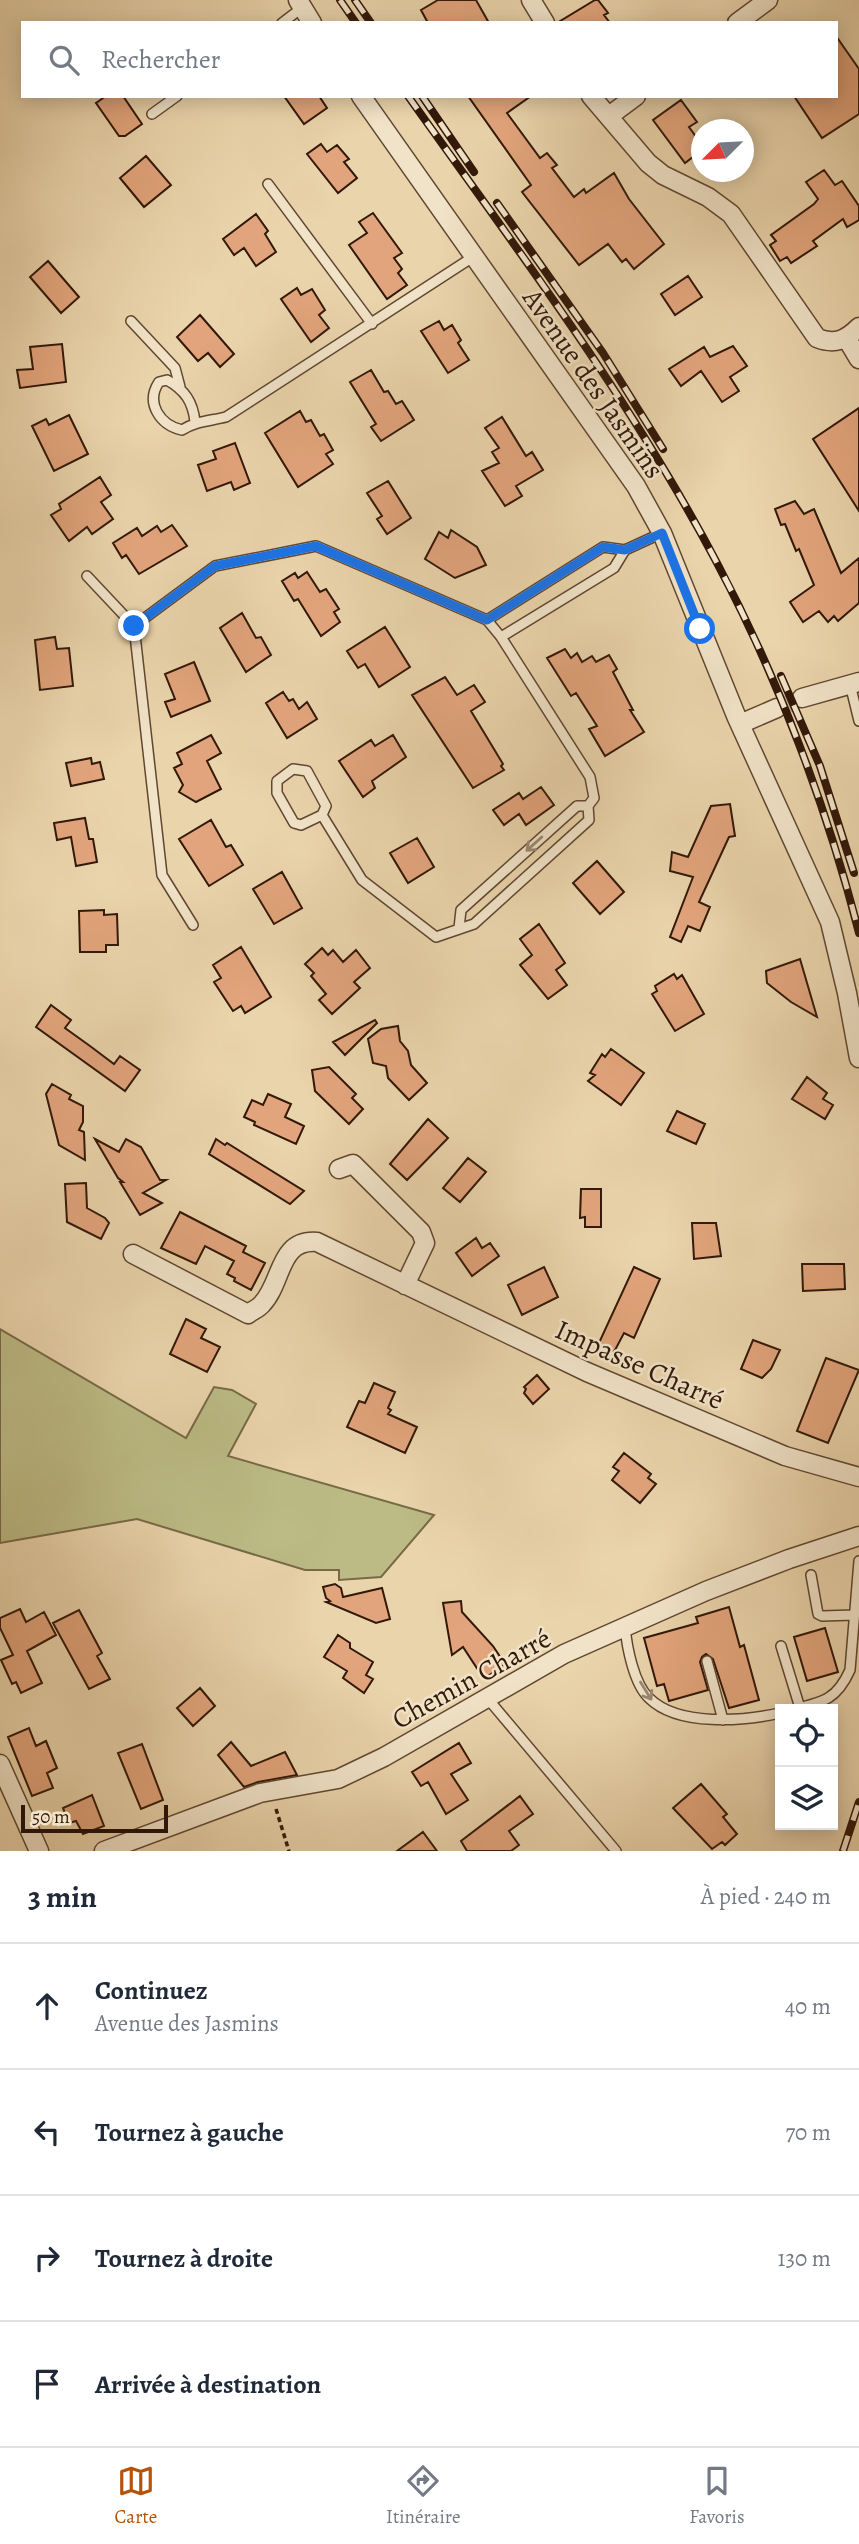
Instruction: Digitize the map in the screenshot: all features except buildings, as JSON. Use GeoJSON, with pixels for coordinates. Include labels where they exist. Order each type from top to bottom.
{"type":"FeatureCollection","features":[{"type":"Feature","properties":{"kind":"street"},"geometry":{"type":"LineString","coordinates":[[531,0],[544,21]]}},
{"type":"Feature","properties":{"kind":"street"},"geometry":{"type":"LineString","coordinates":[[740,21],[768,0]]}},
{"type":"Feature","properties":{"kind":"street","name":"Avenue des Jasmins"},"geometry":{"type":"LineString","coordinates":[[362,98],[636,486],[662,533],[740,724],[830,922],[859,1058]]}},
{"type":"Feature","properties":{"kind":"street"},"geometry":{"type":"LineString","coordinates":[[593,98],[648,163],[663,175],[708,197],[731,214],[817,338],[834,342],[853,333],[859,359]]}},
{"type":"Feature","properties":{"kind":"street"},"geometry":{"type":"LineString","coordinates":[[609,116],[633,98]]}},
{"type":"Feature","properties":{"kind":"street"},"geometry":{"type":"LineString","coordinates":[[802,698],[855,683]]}},
{"type":"Feature","properties":{"kind":"street"},"geometry":{"type":"LineString","coordinates":[[740,724],[777,708]]}},
{"type":"Feature","properties":{"kind":"street"},"geometry":{"type":"LineString","coordinates":[[339,1169],[353,1164],[421,1232],[425,1243],[405,1285]]}},
{"type":"Feature","properties":{"kind":"street","name":"Impasse Charré"},"geometry":{"type":"LineString","coordinates":[[132,1254],[248,1314],[262,1304],[292,1247],[305,1241],[317,1242],[587,1372],[785,1456],[859,1477]]}},
{"type":"Feature","properties":{"kind":"street","name":"Chemin Charré"},"geometry":{"type":"LineString","coordinates":[[104,1851],[270,1791],[338,1779],[384,1757],[564,1654],[706,1591],[859,1536]]}},
{"type":"Feature","properties":{"kind":"street"},"geometry":{"type":"LineString","coordinates":[[0,1764],[39,1851]]}},
{"type":"Feature","properties":{"kind":"lane"},"geometry":{"type":"LineString","coordinates":[[285,21],[304,10]]}},
{"type":"Feature","properties":{"kind":"lane"},"geometry":{"type":"LineString","coordinates":[[152,114],[174,98]]}},
{"type":"Feature","properties":{"kind":"lane"},"geometry":{"type":"LineString","coordinates":[[268,184],[372,324]]}},
{"type":"Feature","properties":{"kind":"lane"},"geometry":{"type":"LineString","coordinates":[[180,387],[167,380],[159,383],[153,391],[152,402],[171,428],[182,429],[195,422],[226,416],[473,257]]}},
{"type":"Feature","properties":{"kind":"lane"},"geometry":{"type":"LineString","coordinates":[[131,321],[175,368],[180,387],[194,406],[195,422]]}},
{"type":"Feature","properties":{"kind":"lane"},"geometry":{"type":"LineString","coordinates":[[487,620],[603,547],[625,550],[662,533]]}},
{"type":"Feature","properties":{"kind":"lane"},"geometry":{"type":"LineString","coordinates":[[134,626],[215,566],[316,546],[487,620],[501,637],[590,777],[594,798],[588,806],[589,820],[474,924],[436,937],[362,880],[322,816]]}},
{"type":"Feature","properties":{"kind":"lane"},"geometry":{"type":"LineString","coordinates":[[501,637],[614,568],[625,550]]}},
{"type":"Feature","properties":{"kind":"lane"},"geometry":{"type":"LineString","coordinates":[[88,576],[134,626],[162,875],[193,925]]}},
{"type":"Feature","properties":{"kind":"lane"},"geometry":{"type":"LineString","coordinates":[[855,683],[859,721]]}},
{"type":"Feature","properties":{"kind":"lane"},"geometry":{"type":"LineString","coordinates":[[293,769],[307,771],[326,806],[322,816],[301,825],[294,823],[277,793],[277,781],[293,769]]}},
{"type":"Feature","properties":{"kind":"lane"},"geometry":{"type":"LineString","coordinates":[[459,928],[461,909],[578,806],[588,806]]}},
{"type":"Feature","properties":{"kind":"lane"},"geometry":{"type":"LineString","coordinates":[[815,1704],[829,1700],[844,1684],[850,1670],[859,1561]]}},
{"type":"Feature","properties":{"kind":"lane"},"geometry":{"type":"LineString","coordinates":[[811,1575],[818,1614],[854,1615]]}},
{"type":"Feature","properties":{"kind":"lane"},"geometry":{"type":"LineString","coordinates":[[625,1627],[627,1652],[650,1700],[674,1712],[723,1720],[775,1714]]}},
{"type":"Feature","properties":{"kind":"lane"},"geometry":{"type":"LineString","coordinates":[[782,1646],[797,1704]]}},
{"type":"Feature","properties":{"kind":"lane"},"geometry":{"type":"LineString","coordinates":[[708,1661],[723,1720]]}},
{"type":"Feature","properties":{"kind":"lane"},"geometry":{"type":"LineString","coordinates":[[488,1699],[616,1851]]}},
{"type":"Feature","properties":{"kind":"path"},"geometry":{"type":"LineString","coordinates":[[270,1791],[289,1851]]}},
{"type":"Feature","properties":{"kind":"shaded area"},"geometry":{"type":"Polygon","coordinates":[[[0,1329],[186,1438],[214,1387],[232,1390],[256,1404],[228,1456],[434,1515],[381,1577],[339,1580],[339,1570],[305,1570],[137,1519],[0,1543],[0,1329]]]}},
{"type":"Feature","properties":{"kind":"tunnel"},"geometry":{"type":"LineString","coordinates":[[777,708],[802,698]]}},
{"type":"Feature","properties":{"kind":"railway"},"geometry":{"type":"LineString","coordinates":[[340,0],[355,21]]}},
{"type":"Feature","properties":{"kind":"railway"},"geometry":{"type":"LineString","coordinates":[[355,0],[370,21]]}},
{"type":"Feature","properties":{"kind":"railway"},"geometry":{"type":"LineString","coordinates":[[409,98],[609,383],[647,442],[717,563],[760,652],[799,744],[832,838],[859,933]]}},
{"type":"Feature","properties":{"kind":"railway"},"geometry":{"type":"LineString","coordinates":[[423,98],[474,172]]}},
{"type":"Feature","properties":{"kind":"railway"},"geometry":{"type":"LineString","coordinates":[[497,203],[603,353],[663,449]]}},
{"type":"Feature","properties":{"kind":"railway"},"geometry":{"type":"LineString","coordinates":[[781,676],[820,766],[854,873]]}},
{"type":"Feature","properties":{"kind":"railway"},"geometry":{"type":"LineString","coordinates":[[843,1851],[859,1802]]}},
{"type":"Feature","properties":{"kind":"route"},"geometry":{"type":"LineString","coordinates":[[134,626],[215,566],[316,546],[487,620],[603,547],[625,550],[662,533],[700,629]]}}]}
